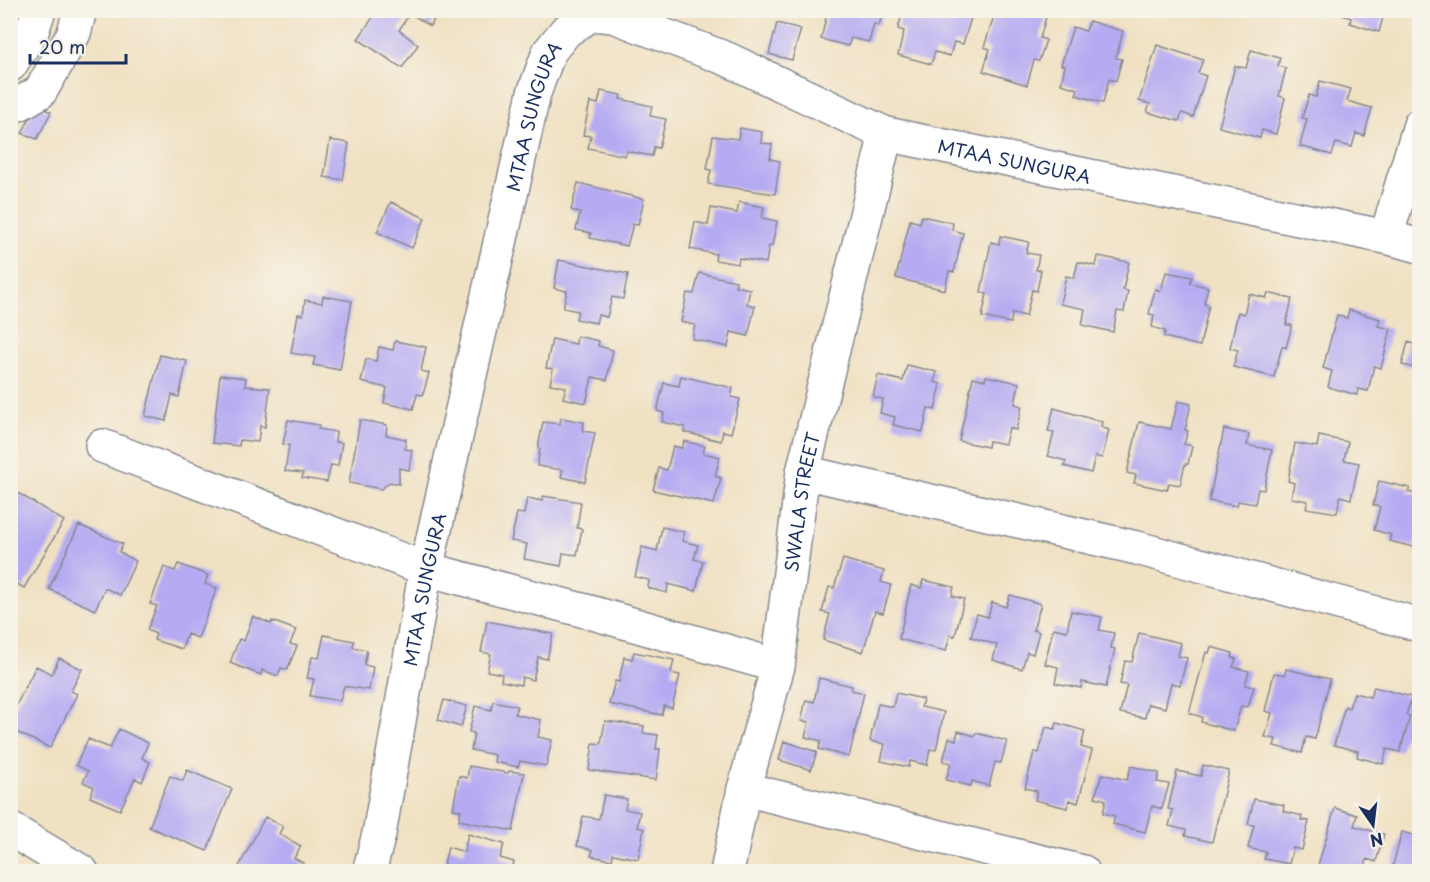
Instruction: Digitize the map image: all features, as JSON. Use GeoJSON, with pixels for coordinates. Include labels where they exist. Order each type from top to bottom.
{"type":"FeatureCollection","features":[{"type":"Feature","properties":{"kind":"street"},"geometry":{"type":"LineString","coordinates":[[10,64],[32,31],[39,10]]}},
{"type":"Feature","properties":{"kind":"street"},"geometry":{"type":"LineString","coordinates":[[10,102],[19,104],[40,92],[74,33],[80,10]]}},
{"type":"Feature","properties":{"kind":"street","name":"MTAA SUNGURA"},"geometry":{"type":"LineString","coordinates":[[369,872],[379,834],[426,569],[521,141],[534,93],[549,52],[566,31],[588,12],[613,16],[727,59],[885,134],[1386,237],[1419,246]]}},
{"type":"Feature","properties":{"kind":"street"},"geometry":{"type":"LineString","coordinates":[[1386,237],[1419,125]]}},
{"type":"Feature","properties":{"kind":"street","name":"SWALA STREET"},"geometry":{"type":"LineString","coordinates":[[727,872],[744,789],[778,666],[803,472],[885,134]]}},
{"type":"Feature","properties":{"kind":"street"},"geometry":{"type":"LineString","coordinates":[[102,446],[426,569],[593,613],[778,666]]}},
{"type":"Feature","properties":{"kind":"street"},"geometry":{"type":"LineString","coordinates":[[803,472],[1137,548],[1419,625]]}},
{"type":"Feature","properties":{"kind":"street"},"geometry":{"type":"LineString","coordinates":[[744,789],[1083,872]]}},
{"type":"Feature","properties":{"kind":"street"},"geometry":{"type":"LineString","coordinates":[[10,830],[82,872]]}},
{"type":"Feature","properties":{"kind":"building"},"geometry":{"type":"Polygon","coordinates":[[[378,10],[440,10],[430,26],[410,13],[399,30],[418,45],[402,68],[358,39],[378,10]]]}},
{"type":"Feature","properties":{"kind":"building"},"geometry":{"type":"Polygon","coordinates":[[[761,10],[780,10],[779,16],[761,10]]]}},
{"type":"Feature","properties":{"kind":"building"},"geometry":{"type":"Polygon","coordinates":[[[816,10],[883,10],[879,26],[874,24],[869,42],[851,38],[848,46],[821,39],[827,14],[816,10]]]}},
{"type":"Feature","properties":{"kind":"building"},"geometry":{"type":"Polygon","coordinates":[[[903,10],[945,10],[971,18],[963,44],[954,42],[950,56],[935,52],[931,64],[898,55],[904,31],[898,29],[903,10]]]}},
{"type":"Feature","properties":{"kind":"building"},"geometry":{"type":"Polygon","coordinates":[[[1003,10],[1048,10],[1040,38],[1046,40],[1039,61],[1034,60],[1027,85],[983,71],[990,49],[984,47],[995,13],[1002,14],[1003,10]]]}},
{"type":"Feature","properties":{"kind":"building"},"geometry":{"type":"Polygon","coordinates":[[[1343,10],[1394,10],[1392,17],[1384,14],[1379,32],[1350,23],[1351,18],[1342,15],[1343,10]]]}},
{"type":"Feature","properties":{"kind":"building"},"geometry":{"type":"Polygon","coordinates":[[[1089,21],[1123,31],[1116,58],[1122,59],[1116,81],[1109,79],[1103,103],[1076,95],[1078,89],[1061,84],[1065,66],[1061,65],[1073,27],[1086,31],[1089,21]]]}},
{"type":"Feature","properties":{"kind":"building"},"geometry":{"type":"Polygon","coordinates":[[[777,23],[801,29],[792,60],[769,54],[777,23]]]}},
{"type":"Feature","properties":{"kind":"building"},"geometry":{"type":"Polygon","coordinates":[[[1157,45],[1203,60],[1198,73],[1206,76],[1193,117],[1182,113],[1179,121],[1147,112],[1150,104],[1139,101],[1157,45]]]}},
{"type":"Feature","properties":{"kind":"building"},"geometry":{"type":"Polygon","coordinates":[[[1251,50],[1280,58],[1278,66],[1286,68],[1279,96],[1285,98],[1276,134],[1262,130],[1260,138],[1219,127],[1235,66],[1246,68],[1251,50]]]}},
{"type":"Feature","properties":{"kind":"building"},"geometry":{"type":"Polygon","coordinates":[[[1320,81],[1351,89],[1347,101],[1372,108],[1364,136],[1356,133],[1352,147],[1336,143],[1332,155],[1300,146],[1307,119],[1302,118],[1309,95],[1316,97],[1320,81]]]}},
{"type":"Feature","properties":{"kind":"building"},"geometry":{"type":"Polygon","coordinates":[[[601,91],[621,95],[620,99],[652,106],[650,116],[666,119],[659,148],[654,147],[652,156],[627,151],[625,156],[588,148],[591,136],[583,135],[590,102],[598,104],[601,91]]]}},
{"type":"Feature","properties":{"kind":"building"},"geometry":{"type":"Polygon","coordinates":[[[37,105],[51,112],[37,139],[22,133],[37,105]]]}},
{"type":"Feature","properties":{"kind":"building"},"geometry":{"type":"Polygon","coordinates":[[[740,128],[762,132],[761,143],[772,144],[770,159],[780,161],[775,194],[708,184],[711,170],[707,169],[713,136],[738,139],[740,128]]]}},
{"type":"Feature","properties":{"kind":"building"},"geometry":{"type":"Polygon","coordinates":[[[330,140],[349,143],[343,180],[324,177],[330,140]]]}},
{"type":"Feature","properties":{"kind":"building"},"geometry":{"type":"Polygon","coordinates":[[[578,183],[644,199],[638,225],[633,224],[627,246],[590,238],[591,233],[576,230],[580,213],[571,210],[578,183]]]}},
{"type":"Feature","properties":{"kind":"building"},"geometry":{"type":"Polygon","coordinates":[[[391,202],[425,218],[412,248],[377,232],[391,202]]]}},
{"type":"Feature","properties":{"kind":"building"},"geometry":{"type":"Polygon","coordinates":[[[739,202],[764,207],[762,218],[777,221],[766,263],[739,258],[738,264],[715,260],[716,254],[690,249],[695,222],[708,225],[711,208],[737,213],[739,202]]]}},
{"type":"Feature","properties":{"kind":"building"},"geometry":{"type":"Polygon","coordinates":[[[922,216],[953,223],[952,230],[963,233],[954,272],[949,271],[945,290],[896,278],[910,220],[920,223],[922,216]]]}},
{"type":"Feature","properties":{"kind":"building"},"geometry":{"type":"Polygon","coordinates":[[[1000,236],[1029,242],[1026,253],[1039,255],[1036,270],[1041,270],[1037,291],[1032,290],[1026,316],[1012,313],[1011,323],[982,317],[987,294],[981,292],[991,242],[999,244],[1000,236]]]}},
{"type":"Feature","properties":{"kind":"building"},"geometry":{"type":"Polygon","coordinates":[[[1098,256],[1129,262],[1123,290],[1128,291],[1124,312],[1117,311],[1113,332],[1082,325],[1085,309],[1060,304],[1066,276],[1074,278],[1078,262],[1096,266],[1098,256]]]}},
{"type":"Feature","properties":{"kind":"building"},"geometry":{"type":"Polygon","coordinates":[[[559,260],[628,274],[623,299],[612,297],[607,317],[598,315],[596,323],[576,319],[578,311],[563,308],[567,291],[554,288],[559,260]]]}},
{"type":"Feature","properties":{"kind":"building"},"geometry":{"type":"Polygon","coordinates":[[[1166,272],[1192,277],[1190,283],[1208,287],[1204,304],[1209,305],[1200,346],[1164,337],[1165,331],[1152,327],[1154,315],[1149,314],[1155,289],[1161,291],[1166,272]]]}},
{"type":"Feature","properties":{"kind":"building"},"geometry":{"type":"Polygon","coordinates":[[[699,273],[736,281],[735,286],[750,289],[747,304],[755,306],[748,336],[731,332],[728,347],[692,339],[695,325],[681,322],[687,293],[694,294],[699,273]]]}},
{"type":"Feature","properties":{"kind":"building"},"geometry":{"type":"Polygon","coordinates":[[[1268,293],[1292,299],[1286,325],[1292,325],[1286,348],[1282,346],[1274,377],[1233,367],[1238,350],[1230,348],[1238,312],[1244,314],[1249,294],[1266,298],[1268,293]]]}},
{"type":"Feature","properties":{"kind":"building"},"geometry":{"type":"Polygon","coordinates":[[[323,296],[352,301],[340,370],[313,365],[315,357],[291,353],[298,314],[303,315],[305,300],[322,303],[323,296]]]}},
{"type":"Feature","properties":{"kind":"building"},"geometry":{"type":"Polygon","coordinates":[[[1349,310],[1380,319],[1378,326],[1391,329],[1381,368],[1374,366],[1368,391],[1358,389],[1357,395],[1328,387],[1332,371],[1323,368],[1337,315],[1347,318],[1349,310]]]}},
{"type":"Feature","properties":{"kind":"building"},"geometry":{"type":"Polygon","coordinates":[[[577,336],[599,341],[598,346],[613,350],[607,380],[592,377],[586,403],[563,398],[566,387],[550,384],[553,369],[546,368],[552,339],[576,344],[577,336]]]}},
{"type":"Feature","properties":{"kind":"building"},"geometry":{"type":"Polygon","coordinates":[[[395,341],[426,347],[421,371],[429,373],[423,395],[417,394],[413,409],[384,403],[387,388],[361,382],[366,359],[376,361],[379,347],[393,350],[395,341]]]}},
{"type":"Feature","properties":{"kind":"building"},"geometry":{"type":"Polygon","coordinates":[[[1408,342],[1420,346],[1420,369],[1402,365],[1408,342]]]}},
{"type":"Feature","properties":{"kind":"building"},"geometry":{"type":"Polygon","coordinates":[[[160,355],[187,361],[179,397],[172,395],[166,421],[145,416],[160,355]]]}},
{"type":"Feature","properties":{"kind":"building"},"geometry":{"type":"Polygon","coordinates":[[[907,365],[937,372],[934,382],[941,384],[935,410],[928,408],[923,432],[893,425],[895,417],[880,413],[883,399],[873,397],[878,375],[903,381],[907,365]]]}},
{"type":"Feature","properties":{"kind":"building"},"geometry":{"type":"Polygon","coordinates":[[[220,375],[246,378],[245,386],[270,388],[265,427],[260,426],[258,442],[240,440],[239,446],[212,443],[220,375]]]}},
{"type":"Feature","properties":{"kind":"building"},"geometry":{"type":"Polygon","coordinates":[[[681,376],[733,388],[731,397],[740,399],[731,433],[723,431],[721,441],[684,432],[685,427],[662,422],[664,413],[657,411],[664,383],[679,386],[681,376]]]}},
{"type":"Feature","properties":{"kind":"building"},"geometry":{"type":"Polygon","coordinates":[[[986,376],[1019,383],[1015,404],[1022,406],[1016,430],[1009,428],[1005,444],[989,441],[988,447],[959,441],[973,377],[985,380],[986,376]]]}},
{"type":"Feature","properties":{"kind":"building"},"geometry":{"type":"Polygon","coordinates":[[[1178,401],[1191,404],[1184,444],[1192,446],[1180,485],[1169,483],[1167,490],[1134,483],[1136,475],[1127,473],[1139,422],[1171,429],[1178,401]]]}},
{"type":"Feature","properties":{"kind":"building"},"geometry":{"type":"Polygon","coordinates":[[[1054,408],[1102,422],[1101,427],[1109,430],[1102,458],[1095,456],[1091,473],[1064,466],[1066,461],[1048,456],[1054,432],[1048,431],[1054,408]]]}},
{"type":"Feature","properties":{"kind":"building"},"geometry":{"type":"Polygon","coordinates":[[[561,418],[584,422],[583,431],[595,433],[585,482],[561,477],[563,470],[537,466],[543,422],[560,424],[561,418]]]}},
{"type":"Feature","properties":{"kind":"building"},"geometry":{"type":"Polygon","coordinates":[[[288,420],[319,425],[318,429],[336,432],[335,442],[342,443],[338,466],[331,465],[327,482],[302,478],[303,473],[285,471],[289,445],[283,444],[288,420]]]}},
{"type":"Feature","properties":{"kind":"building"},"geometry":{"type":"Polygon","coordinates":[[[360,420],[387,425],[386,435],[406,439],[405,449],[412,450],[409,470],[399,468],[399,484],[390,482],[381,489],[349,483],[360,420]]]}},
{"type":"Feature","properties":{"kind":"building"},"geometry":{"type":"Polygon","coordinates":[[[1224,429],[1249,434],[1247,445],[1272,450],[1264,490],[1258,489],[1255,504],[1238,501],[1237,506],[1209,501],[1224,429]]]}},
{"type":"Feature","properties":{"kind":"building"},"geometry":{"type":"Polygon","coordinates":[[[1319,436],[1348,442],[1344,460],[1359,463],[1351,499],[1340,496],[1337,513],[1306,508],[1308,501],[1291,498],[1294,483],[1288,481],[1295,443],[1317,447],[1319,436]]]}},
{"type":"Feature","properties":{"kind":"building"},"geometry":{"type":"Polygon","coordinates":[[[684,441],[705,446],[703,453],[720,457],[715,476],[721,478],[714,504],[653,490],[659,468],[667,470],[673,446],[682,448],[684,441]]]}},
{"type":"Feature","properties":{"kind":"building"},"geometry":{"type":"Polygon","coordinates":[[[1379,481],[1410,488],[1408,492],[1420,495],[1420,529],[1414,547],[1389,541],[1391,535],[1374,530],[1380,507],[1373,505],[1379,481]]]}},
{"type":"Feature","properties":{"kind":"building"},"geometry":{"type":"Polygon","coordinates":[[[18,493],[64,521],[24,588],[10,580],[10,506],[18,493]]]}},
{"type":"Feature","properties":{"kind":"building"},"geometry":{"type":"Polygon","coordinates":[[[543,496],[581,502],[577,528],[582,529],[577,555],[563,553],[561,566],[524,559],[527,544],[511,541],[517,513],[524,514],[527,498],[543,501],[543,496]]]}},
{"type":"Feature","properties":{"kind":"building"},"geometry":{"type":"Polygon","coordinates":[[[79,525],[123,544],[119,552],[136,561],[120,595],[105,588],[95,610],[49,589],[79,525]]]}},
{"type":"Feature","properties":{"kind":"building"},"geometry":{"type":"Polygon","coordinates":[[[662,527],[684,532],[682,541],[698,545],[694,559],[703,561],[696,591],[668,584],[667,593],[648,588],[649,580],[635,577],[642,547],[657,551],[662,527]]]}},
{"type":"Feature","properties":{"kind":"building"},"geometry":{"type":"Polygon","coordinates":[[[843,559],[884,571],[881,582],[891,585],[883,613],[875,611],[863,652],[823,640],[830,614],[822,612],[829,587],[834,588],[843,559]]]}},
{"type":"Feature","properties":{"kind":"building"},"geometry":{"type":"Polygon","coordinates":[[[178,564],[208,575],[205,584],[217,588],[198,638],[187,634],[182,649],[154,640],[156,634],[147,630],[157,606],[150,604],[164,567],[175,571],[178,564]]]}},
{"type":"Feature","properties":{"kind":"building"},"geometry":{"type":"Polygon","coordinates":[[[923,580],[954,587],[952,596],[964,599],[955,636],[950,635],[946,651],[899,639],[911,585],[921,588],[923,580]]]}},
{"type":"Feature","properties":{"kind":"building"},"geometry":{"type":"Polygon","coordinates":[[[1010,595],[1041,604],[1033,630],[1039,632],[1033,654],[1027,652],[1022,669],[993,660],[997,645],[971,637],[977,614],[988,617],[992,602],[1006,607],[1010,595]]]}},
{"type":"Feature","properties":{"kind":"building"},"geometry":{"type":"Polygon","coordinates":[[[1071,611],[1102,617],[1099,630],[1114,633],[1111,648],[1115,649],[1106,687],[1082,682],[1081,688],[1055,683],[1058,667],[1045,664],[1053,628],[1067,631],[1071,611]]]}},
{"type":"Feature","properties":{"kind":"building"},"geometry":{"type":"Polygon","coordinates":[[[253,616],[271,624],[272,621],[296,630],[290,644],[297,646],[287,670],[281,668],[278,676],[262,670],[261,675],[230,663],[239,639],[244,641],[253,616]]]}},
{"type":"Feature","properties":{"kind":"building"},"geometry":{"type":"Polygon","coordinates":[[[487,621],[553,634],[547,659],[538,657],[533,680],[522,677],[521,685],[501,681],[502,674],[487,671],[491,654],[481,652],[487,621]]]}},
{"type":"Feature","properties":{"kind":"building"},"geometry":{"type":"Polygon","coordinates":[[[1139,633],[1181,643],[1178,656],[1187,658],[1180,685],[1171,683],[1165,708],[1148,704],[1145,718],[1120,713],[1127,685],[1120,684],[1125,661],[1132,662],[1139,633]]]}},
{"type":"Feature","properties":{"kind":"building"},"geometry":{"type":"Polygon","coordinates":[[[324,635],[354,641],[353,647],[367,650],[364,665],[373,667],[369,690],[344,686],[340,701],[310,696],[314,679],[307,678],[312,657],[319,658],[324,635]]]}},
{"type":"Feature","properties":{"kind":"building"},"geometry":{"type":"Polygon","coordinates":[[[1211,647],[1233,653],[1232,657],[1236,659],[1233,667],[1249,671],[1245,685],[1254,687],[1248,707],[1241,706],[1234,731],[1201,722],[1202,717],[1189,713],[1206,652],[1209,653],[1211,647]]]}},
{"type":"Feature","properties":{"kind":"building"},"geometry":{"type":"Polygon","coordinates":[[[634,652],[674,660],[671,673],[680,675],[672,708],[664,706],[662,715],[609,704],[615,681],[619,682],[624,657],[632,659],[634,652]]]}},
{"type":"Feature","properties":{"kind":"building"},"geometry":{"type":"Polygon","coordinates":[[[59,658],[82,669],[71,691],[77,694],[50,748],[10,729],[10,718],[36,666],[52,674],[59,658]]]}},
{"type":"Feature","properties":{"kind":"building"},"geometry":{"type":"Polygon","coordinates":[[[1286,669],[1330,679],[1315,739],[1306,737],[1302,753],[1274,746],[1276,739],[1265,737],[1272,713],[1265,711],[1274,673],[1285,675],[1286,669]]]}},
{"type":"Feature","properties":{"kind":"building"},"geometry":{"type":"Polygon","coordinates":[[[819,678],[852,686],[851,690],[864,693],[849,757],[819,749],[821,741],[805,737],[809,722],[801,721],[806,700],[814,702],[819,678]]]}},
{"type":"Feature","properties":{"kind":"building"},"geometry":{"type":"Polygon","coordinates":[[[1374,687],[1412,697],[1406,715],[1410,716],[1400,752],[1387,749],[1383,764],[1357,757],[1358,751],[1334,745],[1345,706],[1349,708],[1354,693],[1370,697],[1374,687]]]}},
{"type":"Feature","properties":{"kind":"building"},"geometry":{"type":"Polygon","coordinates":[[[896,693],[923,699],[921,707],[944,712],[936,750],[930,749],[927,765],[910,761],[909,767],[881,761],[885,744],[870,741],[878,704],[893,707],[896,693]]]}},
{"type":"Feature","properties":{"kind":"building"},"geometry":{"type":"Polygon","coordinates":[[[444,700],[467,706],[461,727],[438,720],[444,700]]]}},
{"type":"Feature","properties":{"kind":"building"},"geometry":{"type":"Polygon","coordinates":[[[493,701],[517,706],[515,714],[541,720],[538,737],[552,740],[546,766],[520,761],[518,767],[494,762],[495,755],[471,750],[474,733],[469,732],[475,706],[491,710],[493,701]]]}},
{"type":"Feature","properties":{"kind":"building"},"geometry":{"type":"Polygon","coordinates":[[[605,721],[644,726],[643,733],[658,735],[656,749],[660,749],[656,780],[589,770],[593,743],[601,744],[605,721]]]}},
{"type":"Feature","properties":{"kind":"building"},"geometry":{"type":"Polygon","coordinates":[[[1057,723],[1085,731],[1081,747],[1092,750],[1078,803],[1069,800],[1067,808],[1035,800],[1037,791],[1025,788],[1034,752],[1039,753],[1046,727],[1055,729],[1057,723]]]}},
{"type":"Feature","properties":{"kind":"building"},"geometry":{"type":"Polygon","coordinates":[[[119,729],[148,743],[142,758],[150,762],[142,782],[135,778],[120,810],[90,797],[94,787],[83,782],[88,771],[76,765],[88,739],[110,748],[119,729]]]}},
{"type":"Feature","properties":{"kind":"building"},"geometry":{"type":"Polygon","coordinates":[[[958,731],[1007,741],[1001,763],[995,762],[989,786],[972,781],[971,786],[946,780],[951,763],[943,761],[949,738],[956,740],[958,731]]]}},
{"type":"Feature","properties":{"kind":"building"},"geometry":{"type":"Polygon","coordinates":[[[784,741],[817,752],[811,770],[779,760],[784,741]]]}},
{"type":"Feature","properties":{"kind":"building"},"geometry":{"type":"Polygon","coordinates":[[[1203,765],[1229,771],[1212,842],[1185,836],[1186,830],[1169,826],[1173,810],[1168,809],[1177,771],[1201,776],[1203,765]]]}},
{"type":"Feature","properties":{"kind":"building"},"geometry":{"type":"Polygon","coordinates":[[[469,766],[508,773],[509,771],[524,773],[513,831],[459,820],[461,810],[453,809],[459,776],[467,778],[469,766]]]}},
{"type":"Feature","properties":{"kind":"building"},"geometry":{"type":"Polygon","coordinates":[[[1131,766],[1159,773],[1157,782],[1169,784],[1162,809],[1152,806],[1145,832],[1113,824],[1115,816],[1103,813],[1106,800],[1095,797],[1102,774],[1127,780],[1131,766]]]}},
{"type":"Feature","properties":{"kind":"building"},"geometry":{"type":"Polygon","coordinates":[[[187,770],[232,789],[207,851],[149,827],[170,776],[183,781],[187,770]]]}},
{"type":"Feature","properties":{"kind":"building"},"geometry":{"type":"Polygon","coordinates":[[[604,795],[627,799],[625,809],[640,812],[637,827],[644,829],[638,859],[613,854],[612,860],[591,856],[593,850],[577,846],[583,816],[599,819],[604,795]]]}},
{"type":"Feature","properties":{"kind":"building"},"geometry":{"type":"Polygon","coordinates":[[[1254,799],[1284,805],[1283,811],[1302,816],[1301,820],[1309,821],[1302,850],[1293,848],[1289,864],[1264,859],[1266,852],[1248,848],[1254,825],[1248,824],[1254,799]]]}},
{"type":"Feature","properties":{"kind":"building"},"geometry":{"type":"Polygon","coordinates":[[[1335,808],[1357,815],[1354,826],[1384,834],[1376,862],[1367,859],[1364,872],[1316,872],[1335,808]]]}},
{"type":"Feature","properties":{"kind":"building"},"geometry":{"type":"Polygon","coordinates":[[[265,817],[283,826],[279,834],[301,846],[294,858],[303,863],[299,872],[236,872],[265,817]]]}},
{"type":"Feature","properties":{"kind":"building"},"geometry":{"type":"Polygon","coordinates":[[[1402,832],[1420,837],[1420,872],[1391,872],[1402,832]]]}},
{"type":"Feature","properties":{"kind":"building"},"geometry":{"type":"Polygon","coordinates":[[[468,834],[504,844],[500,858],[514,862],[511,872],[442,872],[448,847],[464,852],[468,834]]]}},
{"type":"Feature","properties":{"kind":"building"},"geometry":{"type":"Polygon","coordinates":[[[586,866],[611,870],[610,872],[585,872],[586,866]]]}}]}
